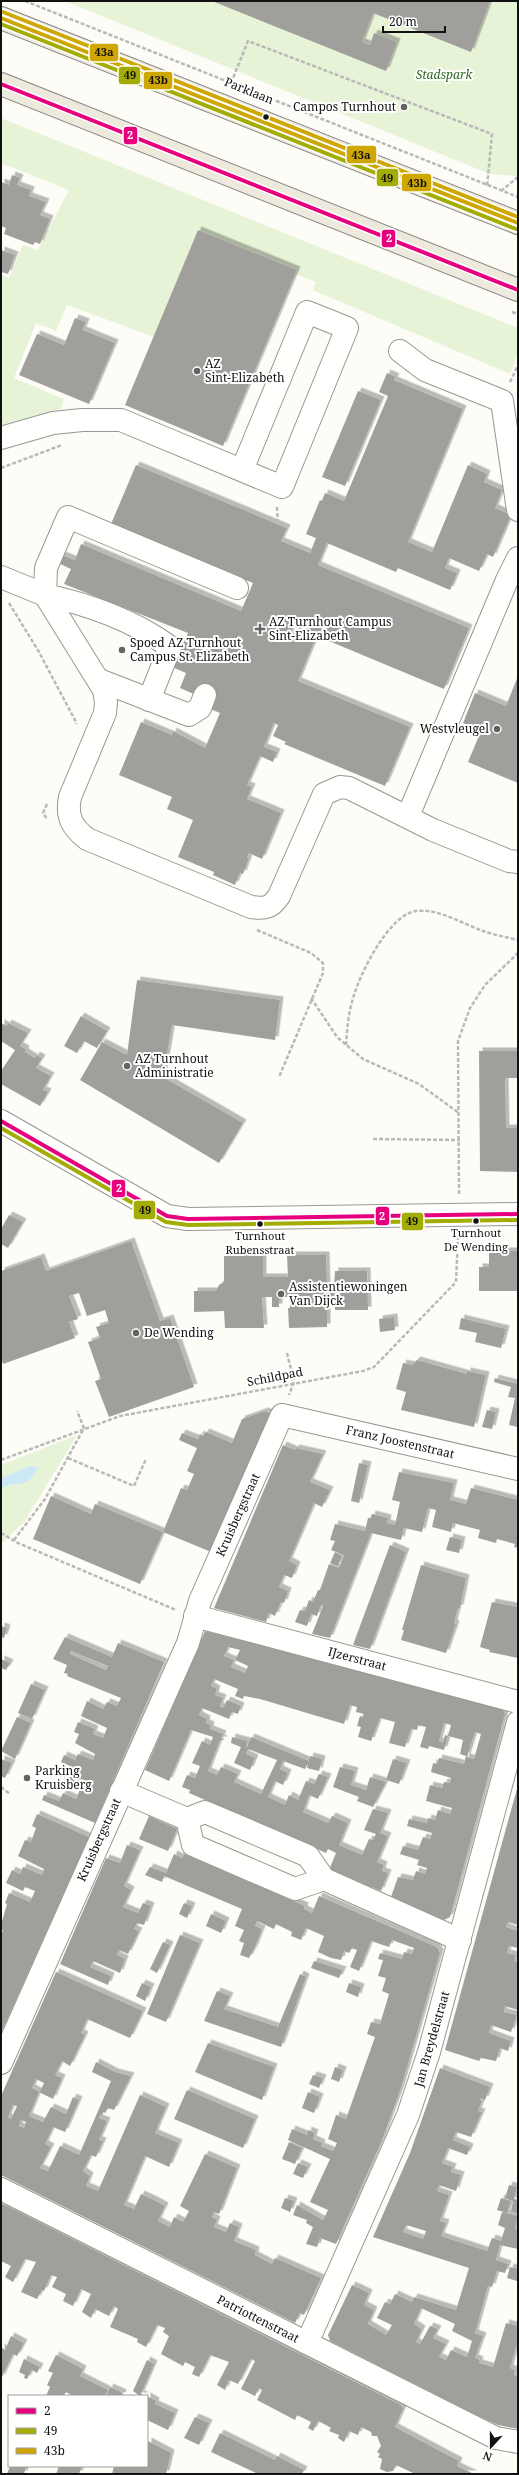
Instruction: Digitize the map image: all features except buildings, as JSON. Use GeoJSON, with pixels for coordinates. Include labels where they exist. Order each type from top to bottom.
{"type":"FeatureCollection","features":[{"type":"Feature","properties":{"kind":"main road","name":"Parklaan"},"geometry":{"type":"LineString","coordinates":[[1,18],[518,223]]}},
{"type":"Feature","properties":{"kind":"main road"},"geometry":{"type":"LineString","coordinates":[[1,84],[518,290]]}},
{"type":"Feature","properties":{"kind":"street"},"geometry":{"type":"LineString","coordinates":[[1,438],[52,423],[82,420],[121,420],[282,487],[347,328],[307,312],[242,470]]}},
{"type":"Feature","properties":{"kind":"street"},"geometry":{"type":"LineString","coordinates":[[400,351],[425,370],[502,401],[518,510]]}},
{"type":"Feature","properties":{"kind":"street"},"geometry":{"type":"LineString","coordinates":[[237,588],[68,517],[46,568],[45,595],[99,680],[106,702],[104,713],[70,797],[68,810],[71,821],[77,831],[87,839],[251,907],[263,908],[273,906],[279,896],[319,802],[331,790],[340,787],[349,788],[408,816],[433,830],[509,861],[518,862]]}},
{"type":"Feature","properties":{"kind":"street"},"geometry":{"type":"LineString","coordinates":[[408,816],[507,580],[518,558]]}},
{"type":"Feature","properties":{"kind":"street"},"geometry":{"type":"LineString","coordinates":[[1,577],[45,595],[71,600],[150,632],[170,647],[148,700]]}},
{"type":"Feature","properties":{"kind":"street"},"geometry":{"type":"LineString","coordinates":[[99,680],[189,715],[200,708],[205,695]]}},
{"type":"Feature","properties":{"kind":"street"},"geometry":{"type":"LineString","coordinates":[[1,1121],[167,1216],[188,1219],[518,1214]]}},
{"type":"Feature","properties":{"kind":"street","name":"Franz Joostenstraat"},"geometry":{"type":"LineString","coordinates":[[282,1415],[518,1469]]}},
{"type":"Feature","properties":{"kind":"street","name":"Kruisbergstraat"},"geometry":{"type":"LineString","coordinates":[[1,2063],[188,1643],[200,1601],[282,1415]]}},
{"type":"Feature","properties":{"kind":"street","name":"IJzerstraat"},"geometry":{"type":"LineString","coordinates":[[196,1616],[518,1702]]}},
{"type":"Feature","properties":{"kind":"street","name":"Jan Breydelstraat"},"geometry":{"type":"LineString","coordinates":[[307,2343],[408,2116],[429,2052],[518,1722]]}},
{"type":"Feature","properties":{"kind":"street"},"geometry":{"type":"LineString","coordinates":[[121,1791],[187,1819],[205,1812],[308,1856],[324,1879],[460,1940]]}},
{"type":"Feature","properties":{"kind":"street"},"geometry":{"type":"LineString","coordinates":[[187,1819],[193,1845],[295,1889],[324,1879]]}},
{"type":"Feature","properties":{"kind":"street","name":"Patriottenstraat"},"geometry":{"type":"LineString","coordinates":[[1,2188],[496,2438],[518,2442]]}},
{"type":"Feature","properties":{"kind":"path","name":"Parklaan"},"geometry":{"type":"LineString","coordinates":[[25,1],[487,186],[518,197]]}},
{"type":"Feature","properties":{"kind":"path"},"geometry":{"type":"LineString","coordinates":[[242,114],[231,83],[248,41],[492,134],[487,186],[483,208]]}},
{"type":"Feature","properties":{"kind":"path"},"geometry":{"type":"LineString","coordinates":[[501,191],[518,177]]}},
{"type":"Feature","properties":{"kind":"path"},"geometry":{"type":"LineString","coordinates":[[1,468],[64,444]]}},
{"type":"Feature","properties":{"kind":"path"},"geometry":{"type":"LineString","coordinates":[[278,524],[277,504],[282,487]]}},
{"type":"Feature","properties":{"kind":"path"},"geometry":{"type":"LineString","coordinates":[[346,1045],[350,1010],[358,985],[383,938],[400,918],[416,911],[432,912],[489,933],[518,940]]}},
{"type":"Feature","properties":{"kind":"path","name":"Schildpad"},"geometry":{"type":"LineString","coordinates":[[1,1460],[84,1428],[120,1416],[374,1367],[456,1282],[458,1267],[460,1140],[458,1041],[470,1008],[484,985],[518,953]]}},
{"type":"Feature","properties":{"kind":"path"},"geometry":{"type":"LineString","coordinates":[[311,998],[337,1037],[363,1060],[419,1084],[460,1113]]}},
{"type":"Feature","properties":{"kind":"path"},"geometry":{"type":"LineString","coordinates":[[373,1139],[460,1140]]}},
{"type":"Feature","properties":{"kind":"path"},"geometry":{"type":"LineString","coordinates":[[282,1415],[294,1382],[287,1353]]}},
{"type":"Feature","properties":{"kind":"path"},"geometry":{"type":"LineString","coordinates":[[14,1540],[45,1499],[84,1428],[77,1410]]}},
{"type":"Feature","properties":{"kind":"path"},"geometry":{"type":"LineString","coordinates":[[68,1458],[134,1486],[146,1459]]}},
{"type":"Feature","properties":{"kind":"path"},"geometry":{"type":"LineString","coordinates":[[1,1533],[14,1540],[196,1616]]}},
{"type":"Feature","properties":{"kind":"path"},"geometry":{"type":"LineString","coordinates":[[1,1787],[10,1794]]}},
{"type":"Feature","properties":{"kind":"green space","name":"Stadspark"},"geometry":{"type":"Polygon","coordinates":[[[65,1],[518,1],[518,176],[490,174],[65,1]]]}},
{"type":"Feature","properties":{"kind":"green space"},"geometry":{"type":"Polygon","coordinates":[[[1,118],[518,328],[518,353],[510,374],[313,290],[316,282],[295,274],[297,270],[198,230],[154,337],[67,305],[56,331],[36,323],[14,378],[64,399],[61,409],[1,426],[1,275],[9,278],[23,245],[38,250],[69,190],[1,163],[1,118]]]}},
{"type":"Feature","properties":{"kind":"green space"},"geometry":{"type":"Polygon","coordinates":[[[77,1435],[25,1521],[1,1544],[1,1465],[77,1435]]]}},
{"type":"Feature","properties":{"kind":"water"},"geometry":{"type":"Polygon","coordinates":[[[31,1466],[38,1468],[29,1480],[24,1483],[7,1486],[1,1489],[1,1478],[31,1466]]]}},
{"type":"Feature","properties":{"kind":"transit line","name":"43a"},"geometry":{"type":"LineString","coordinates":[[3,12],[518,217]]}},
{"type":"Feature","properties":{"kind":"transit line","name":"43b"},"geometry":{"type":"LineString","coordinates":[[1,18],[518,223]]}},
{"type":"Feature","properties":{"kind":"transit line","name":"49"},"geometry":{"type":"LineString","coordinates":[[1,24],[516,229]]}},
{"type":"Feature","properties":{"kind":"transit line","name":"2"},"geometry":{"type":"LineString","coordinates":[[1,84],[518,290]]}},
{"type":"Feature","properties":{"kind":"transit line","name":"2"},"geometry":{"type":"LineString","coordinates":[[1,1121],[167,1216],[188,1219],[518,1214]]}},
{"type":"Feature","properties":{"kind":"transit line","name":"49"},"geometry":{"type":"LineString","coordinates":[[1,1128],[166,1222],[188,1225],[518,1220]]}},
{"type":"Feature","properties":{"kind":"place","name":"Campos Turnhout"},"geometry":{"type":"Point","coordinates":[404,107]}},
{"type":"Feature","properties":{"kind":"place","name":"AZ Sint-Elizabeth"},"geometry":{"type":"Point","coordinates":[197,371]}},
{"type":"Feature","properties":{"kind":"place","name":"AZ Turnhout Campus Sint-Elizabeth"},"geometry":{"type":"Point","coordinates":[260,629]}},
{"type":"Feature","properties":{"kind":"place","name":"Spoed AZ Turnhout Campus St. Elizabeth"},"geometry":{"type":"Point","coordinates":[122,650]}},
{"type":"Feature","properties":{"kind":"place","name":"Westvleugel"},"geometry":{"type":"Point","coordinates":[497,729]}},
{"type":"Feature","properties":{"kind":"place","name":"AZ Turnhout Administratie"},"geometry":{"type":"Point","coordinates":[127,1066]}},
{"type":"Feature","properties":{"kind":"place","name":"Turnhout De Wending"},"geometry":{"type":"Point","coordinates":[476,1221]}},
{"type":"Feature","properties":{"kind":"place","name":"Turnhout Rubensstraat"},"geometry":{"type":"Point","coordinates":[260,1224]}},
{"type":"Feature","properties":{"kind":"place","name":"Assistentiewoningen Van Dijck"},"geometry":{"type":"Point","coordinates":[281,1294]}},
{"type":"Feature","properties":{"kind":"place","name":"De Wending"},"geometry":{"type":"Point","coordinates":[136,1333]}},
{"type":"Feature","properties":{"kind":"place","name":"Parking Kruisberg"},"geometry":{"type":"Point","coordinates":[27,1778]}}]}
